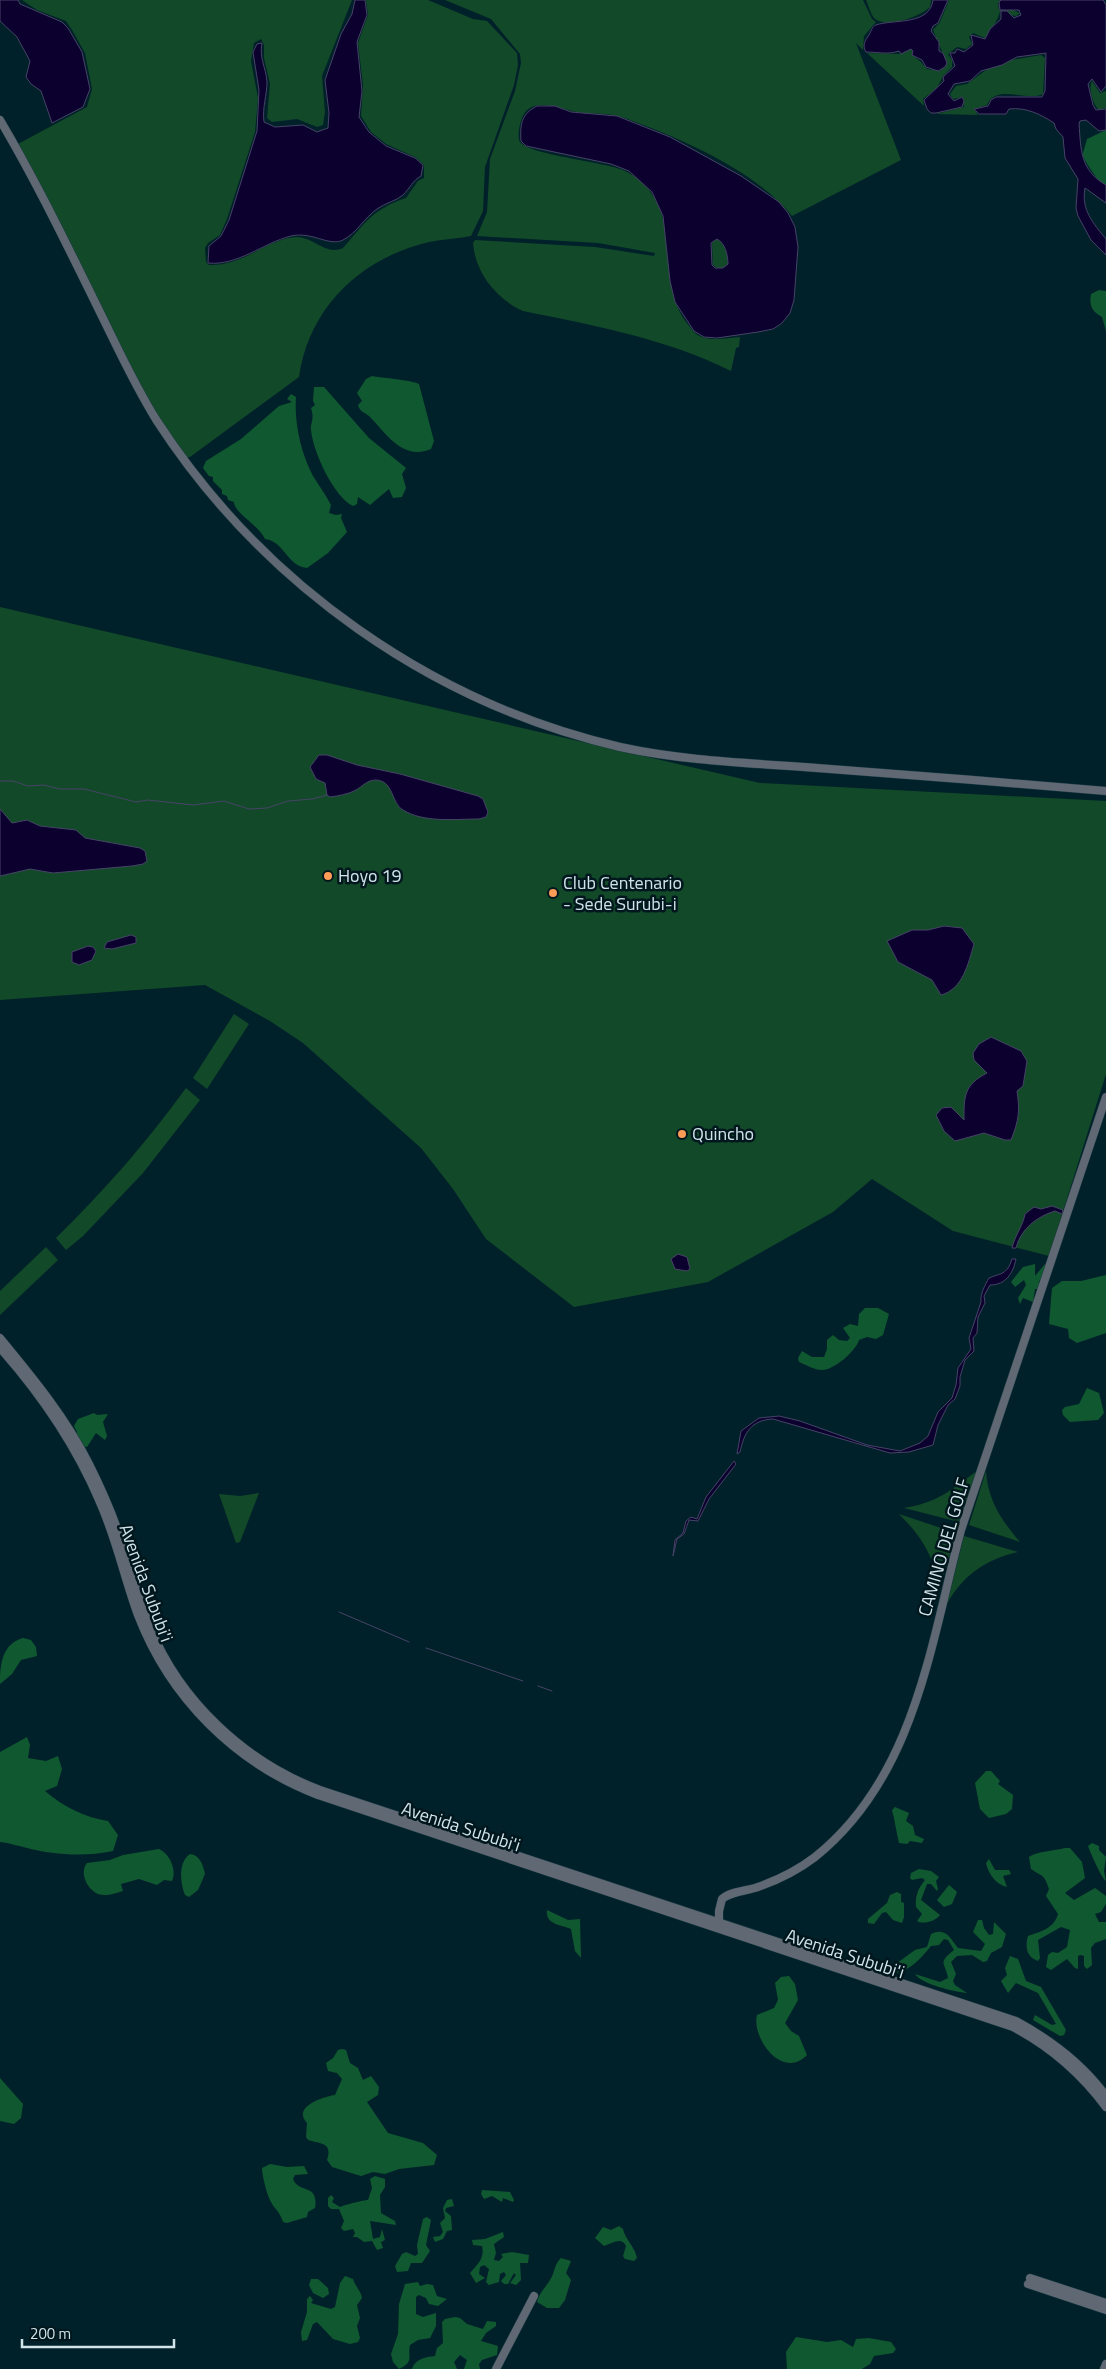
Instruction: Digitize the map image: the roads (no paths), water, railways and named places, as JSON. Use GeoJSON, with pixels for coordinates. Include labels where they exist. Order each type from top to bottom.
{"type":"FeatureCollection","features":[{"type":"Feature","properties":{"kind":"street"},"geometry":{"type":"LineString","coordinates":[[0,120],[143,396],[162,428],[222,509],[305,589],[350,624],[398,656],[444,682],[506,712],[621,747],[692,758],[1106,791]]}},
{"type":"Feature","properties":{"kind":"street","name":"CAMINO DEL GOLF"},"geometry":{"type":"LineString","coordinates":[[719,1926],[719,1906],[725,1896],[756,1887],[796,1870],[842,1833],[868,1801],[889,1766],[920,1688],[934,1643],[943,1597],[961,1530],[1106,1097]]}},
{"type":"Feature","properties":{"kind":"street","name":"Avenida Sububi'i"},"geometry":{"type":"LineString","coordinates":[[0,1338],[46,1395],[89,1463],[112,1515],[144,1612],[159,1648],[190,1695],[229,1736],[274,1768],[314,1788],[1012,2027],[1064,2060],[1084,2079],[1106,2107]]}},
{"type":"Feature","properties":{"kind":"street","name":"Avenida Sububi'i"},"geometry":{"type":"LineString","coordinates":[[0,1348],[55,1419],[88,1476],[114,1538],[138,1614],[162,1665],[196,1711],[224,1740],[271,1773],[311,1793],[1016,2021],[1063,2051],[1089,2075],[1106,2096]]}},
{"type":"Feature","properties":{"kind":"street"},"geometry":{"type":"LineString","coordinates":[[1106,2303],[1029,2281],[1106,2310]]}},
{"type":"Feature","properties":{"kind":"street"},"geometry":{"type":"LineString","coordinates":[[496,2369],[534,2296]]}},
{"type":"Feature","properties":{"kind":"street"},"geometry":{"type":"LineString","coordinates":[[1104,2369],[1106,2364]]}},
{"type":"Feature","properties":{"kind":"waterway"},"geometry":{"type":"LineString","coordinates":[[0,781],[13,781],[28,786],[43,785],[60,789],[84,789],[136,802],[148,800],[193,805],[224,801],[249,809],[267,808],[288,801],[312,799],[327,795]]}},
{"type":"Feature","properties":{"kind":"waterway"},"geometry":{"type":"LineString","coordinates":[[339,1612],[409,1642]]}},
{"type":"Feature","properties":{"kind":"waterway"},"geometry":{"type":"LineString","coordinates":[[426,1648],[523,1681]]}},
{"type":"Feature","properties":{"kind":"waterway"},"geometry":{"type":"LineString","coordinates":[[538,1686],[552,1691]]}},
{"type":"Feature","properties":{"kind":"place","name":"Hoyo 19"},"geometry":{"type":"Point","coordinates":[328,876]}},
{"type":"Feature","properties":{"kind":"place","name":"Club Centenario - Sede Surubi-i"},"geometry":{"type":"Point","coordinates":[553,893]}},
{"type":"Feature","properties":{"kind":"place","name":"Quincho"},"geometry":{"type":"Point","coordinates":[682,1134]}}]}
